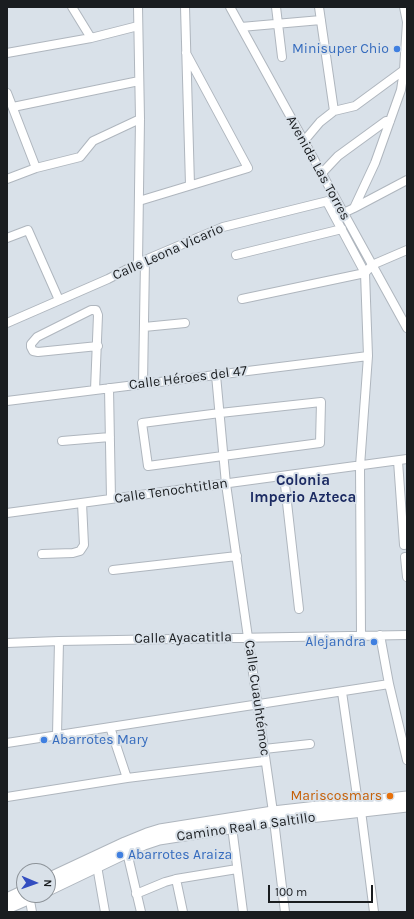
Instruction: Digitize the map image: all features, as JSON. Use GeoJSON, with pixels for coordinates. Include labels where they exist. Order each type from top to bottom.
{"type":"FeatureCollection","features":[{"type":"Feature","properties":{"kind":"street"},"geometry":{"type":"LineString","coordinates":[[72,7],[91,38]]}},
{"type":"Feature","properties":{"kind":"street"},"geometry":{"type":"LineString","coordinates":[[138,7],[140,119],[139,201],[144,327],[143,384]]}},
{"type":"Feature","properties":{"kind":"street"},"geometry":{"type":"LineString","coordinates":[[185,7],[190,185]]}},
{"type":"Feature","properties":{"kind":"street","name":"Avenida Las Torres"},"geometry":{"type":"LineString","coordinates":[[230,7],[407,328]]}},
{"type":"Feature","properties":{"kind":"street"},"geometry":{"type":"LineString","coordinates":[[276,7],[282,57]]}},
{"type":"Feature","properties":{"kind":"street"},"geometry":{"type":"LineString","coordinates":[[319,7],[334,111]]}},
{"type":"Feature","properties":{"kind":"street"},"geometry":{"type":"LineString","coordinates":[[354,208],[375,163],[401,90],[404,70],[407,22],[405,11]]}},
{"type":"Feature","properties":{"kind":"street"},"geometry":{"type":"LineString","coordinates":[[241,27],[278,25],[321,20]]}},
{"type":"Feature","properties":{"kind":"street"},"geometry":{"type":"LineString","coordinates":[[7,53],[91,38],[138,26]]}},
{"type":"Feature","properties":{"kind":"street"},"geometry":{"type":"LineString","coordinates":[[139,201],[248,168],[186,53]]}},
{"type":"Feature","properties":{"kind":"street"},"geometry":{"type":"LineString","coordinates":[[304,141],[320,122],[334,111],[355,106],[404,70]]}},
{"type":"Feature","properties":{"kind":"street"},"geometry":{"type":"LineString","coordinates":[[7,116],[14,110],[139,81]]}},
{"type":"Feature","properties":{"kind":"street"},"geometry":{"type":"LineString","coordinates":[[7,92],[36,168]]}},
{"type":"Feature","properties":{"kind":"street"},"geometry":{"type":"LineString","coordinates":[[7,179],[36,168],[80,157],[93,141],[140,119]]}},
{"type":"Feature","properties":{"kind":"street"},"geometry":{"type":"LineString","coordinates":[[322,173],[338,156],[386,121],[390,121]]}},
{"type":"Feature","properties":{"kind":"street"},"geometry":{"type":"LineString","coordinates":[[335,217],[407,180]]}},
{"type":"Feature","properties":{"kind":"street","name":"Calle Leona Vicario"},"geometry":{"type":"LineString","coordinates":[[7,323],[108,278],[141,261],[223,226],[336,199]]}},
{"type":"Feature","properties":{"kind":"street"},"geometry":{"type":"LineString","coordinates":[[327,202],[365,273],[368,356],[360,466],[361,635]]}},
{"type":"Feature","properties":{"kind":"street"},"geometry":{"type":"LineString","coordinates":[[236,255],[342,229]]}},
{"type":"Feature","properties":{"kind":"street"},"geometry":{"type":"LineString","coordinates":[[7,238],[28,230],[59,300]]}},
{"type":"Feature","properties":{"kind":"street"},"geometry":{"type":"LineString","coordinates":[[242,299],[365,273],[372,265],[407,250]]}},
{"type":"Feature","properties":{"kind":"street"},"geometry":{"type":"LineString","coordinates":[[95,390],[98,346],[98,315],[96,310],[91,310],[37,337],[30,344],[33,351],[38,352],[98,346]]}},
{"type":"Feature","properties":{"kind":"street"},"geometry":{"type":"LineString","coordinates":[[144,327],[185,323]]}},
{"type":"Feature","properties":{"kind":"street","name":"Calle Héroes del 47"},"geometry":{"type":"LineString","coordinates":[[7,401],[368,356]]}},
{"type":"Feature","properties":{"kind":"street","name":"Calle Cuauhtémoc"},"geometry":{"type":"LineString","coordinates":[[216,375],[226,484],[258,704],[285,912]]}},
{"type":"Feature","properties":{"kind":"street"},"geometry":{"type":"LineString","coordinates":[[110,388],[112,499]]}},
{"type":"Feature","properties":{"kind":"street"},"geometry":{"type":"LineString","coordinates":[[321,402],[320,444],[224,457],[148,466],[142,423],[321,402]]}},
{"type":"Feature","properties":{"kind":"street"},"geometry":{"type":"LineString","coordinates":[[62,441],[110,437]]}},
{"type":"Feature","properties":{"kind":"street","name":"Calle Tenochtitlan"},"geometry":{"type":"LineString","coordinates":[[7,513],[407,459]]}},
{"type":"Feature","properties":{"kind":"street"},"geometry":{"type":"LineString","coordinates":[[398,461],[404,545]]}},
{"type":"Feature","properties":{"kind":"street"},"geometry":{"type":"LineString","coordinates":[[284,476],[300,609]]}},
{"type":"Feature","properties":{"kind":"street"},"geometry":{"type":"LineString","coordinates":[[42,554],[73,553],[80,551],[84,545],[82,503]]}},
{"type":"Feature","properties":{"kind":"street"},"geometry":{"type":"LineString","coordinates":[[113,570],[237,556]]}},
{"type":"Feature","properties":{"kind":"street"},"geometry":{"type":"LineString","coordinates":[[406,557],[407,577]]}},
{"type":"Feature","properties":{"kind":"street"},"geometry":{"type":"LineString","coordinates":[[380,635],[389,684],[407,760]]}},
{"type":"Feature","properties":{"kind":"street","name":"Calle Ayacatitla"},"geometry":{"type":"LineString","coordinates":[[7,643],[407,635]]}},
{"type":"Feature","properties":{"kind":"street"},"geometry":{"type":"LineString","coordinates":[[57,735],[59,641]]}},
{"type":"Feature","properties":{"kind":"street"},"geometry":{"type":"LineString","coordinates":[[7,743],[389,684]]}},
{"type":"Feature","properties":{"kind":"street"},"geometry":{"type":"LineString","coordinates":[[342,692],[360,807],[374,912]]}},
{"type":"Feature","properties":{"kind":"street"},"geometry":{"type":"LineString","coordinates":[[110,727],[127,778]]}},
{"type":"Feature","properties":{"kind":"street"},"geometry":{"type":"LineString","coordinates":[[264,749],[310,744]]}},
{"type":"Feature","properties":{"kind":"street"},"geometry":{"type":"LineString","coordinates":[[7,797],[127,778],[265,761]]}},
{"type":"Feature","properties":{"kind":"street","name":"Camino Real a Saltillo"},"geometry":{"type":"LineString","coordinates":[[360,807],[407,797]]}},
{"type":"Feature","properties":{"kind":"street","name":"Camino Real a Saltillo"},"geometry":{"type":"LineString","coordinates":[[56,886],[97,866],[147,834],[160,830],[360,807],[407,806]]}},
{"type":"Feature","properties":{"kind":"street","name":"Camino Real a Saltillo"},"geometry":{"type":"LineString","coordinates":[[56,876],[126,848],[159,840],[232,827],[273,817]]}},
{"type":"Feature","properties":{"kind":"street"},"geometry":{"type":"LineString","coordinates":[[232,827],[243,912]]}},
{"type":"Feature","properties":{"kind":"street"},"geometry":{"type":"LineString","coordinates":[[126,848],[141,912]]}},
{"type":"Feature","properties":{"kind":"street"},"geometry":{"type":"LineString","coordinates":[[97,866],[105,912]]}},
{"type":"Feature","properties":{"kind":"street"},"geometry":{"type":"LineString","coordinates":[[136,894],[176,879],[237,869]]}},
{"type":"Feature","properties":{"kind":"street"},"geometry":{"type":"LineString","coordinates":[[176,879],[183,912]]}},
{"type":"Feature","properties":{"kind":"street"},"geometry":{"type":"LineString","coordinates":[[7,908],[16,903]]}},
{"type":"Feature","properties":{"kind":"place","name":"Minisuper Chio"},"geometry":{"type":"Point","coordinates":[397,49]}},
{"type":"Feature","properties":{"kind":"place","name":"Alejandra"},"geometry":{"type":"Point","coordinates":[374,642]}},
{"type":"Feature","properties":{"kind":"place","name":"Abarrotes Mary"},"geometry":{"type":"Point","coordinates":[44,740]}},
{"type":"Feature","properties":{"kind":"place","name":"Mariscosmars"},"geometry":{"type":"Point","coordinates":[390,796]}},
{"type":"Feature","properties":{"kind":"place","name":"Abarrotes Araiza"},"geometry":{"type":"Point","coordinates":[120,855]}},
{"type":"Feature","properties":{"kind":"district","name":"Colonia Imperio Azteca"},"geometry":{"type":"Point","coordinates":[303,490]}}]}
